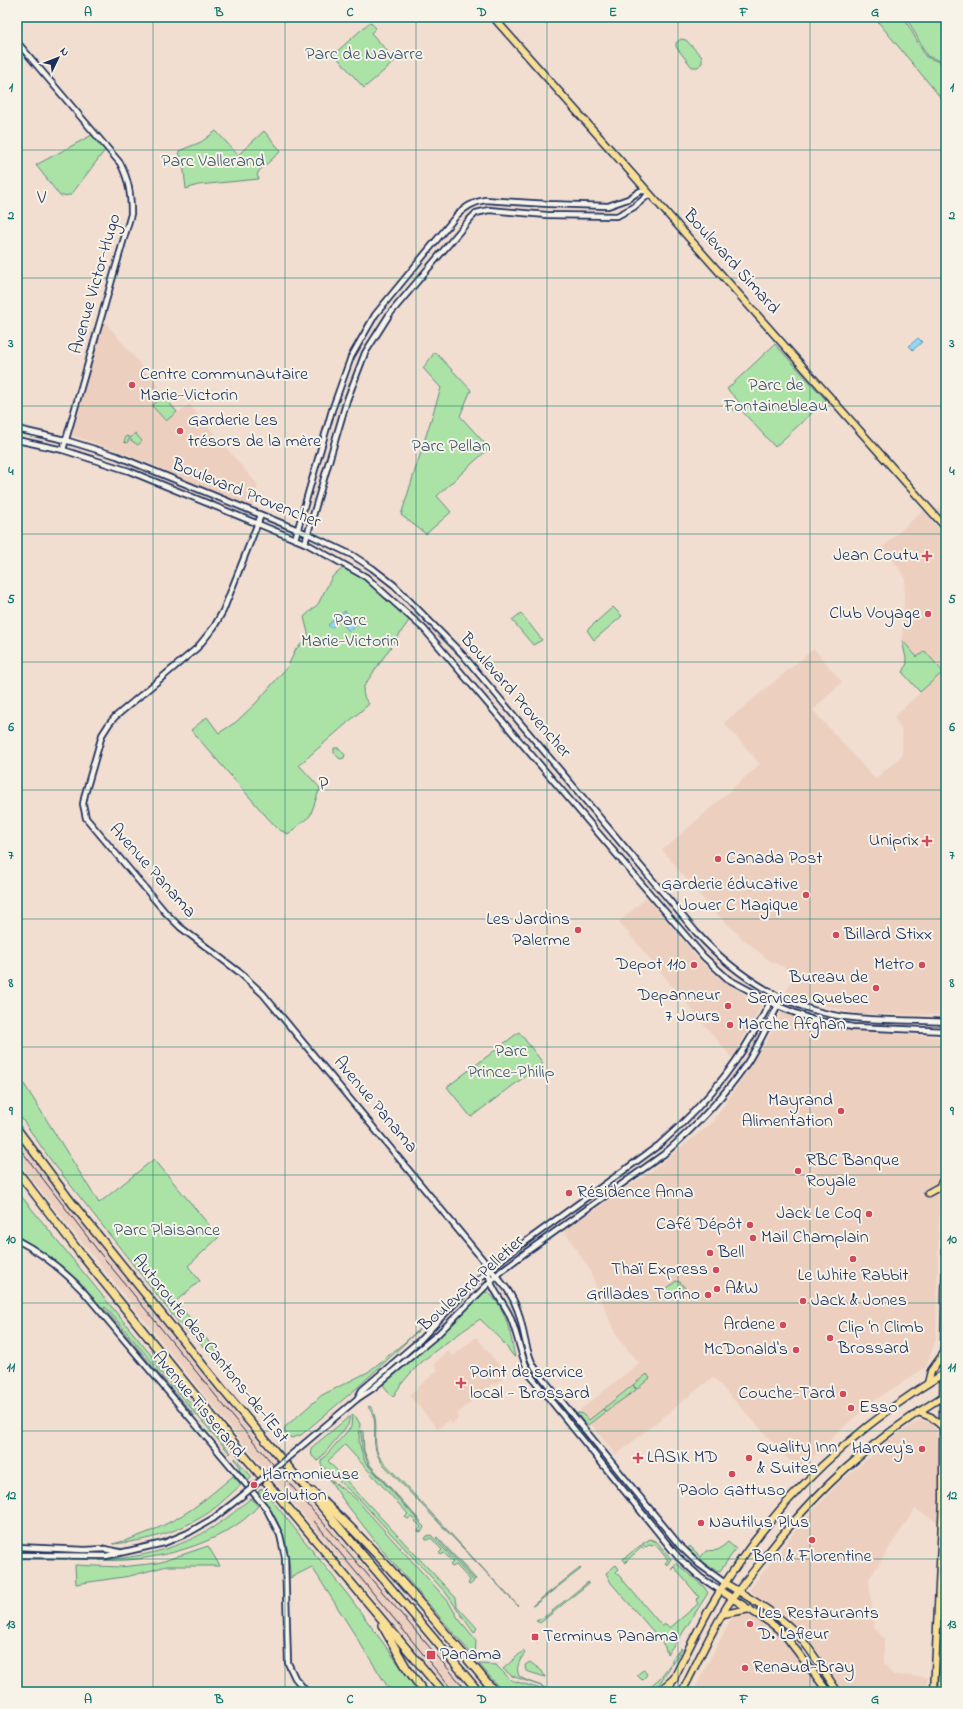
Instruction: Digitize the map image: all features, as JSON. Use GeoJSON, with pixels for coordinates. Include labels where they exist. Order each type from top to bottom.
{"type":"FeatureCollection","features":[{"type":"Feature","properties":{"kind":"highway","name":"Autoroute des Cantons-de-l'Est"},"geometry":{"type":"LineString","coordinates":[[17,1129],[105,1245],[226,1394],[479,1692]]}},
{"type":"Feature","properties":{"kind":"highway"},"geometry":{"type":"LineString","coordinates":[[17,1171],[80,1253],[242,1453],[443,1692]]}},
{"type":"Feature","properties":{"kind":"highway"},"geometry":{"type":"LineString","coordinates":[[295,1476],[334,1511],[386,1565],[496,1692]]}},
{"type":"Feature","properties":{"kind":"highway"},"geometry":{"type":"LineString","coordinates":[[374,1609],[406,1667],[424,1692]]}},
{"type":"Feature","properties":{"kind":"highway"},"geometry":{"type":"LineString","coordinates":[[659,1692],[674,1679]]}},
{"type":"Feature","properties":{"kind":"main road","name":"Boulevard Simard"},"geometry":{"type":"LineString","coordinates":[[494,17],[946,528]]}},
{"type":"Feature","properties":{"kind":"main road"},"geometry":{"type":"LineString","coordinates":[[928,1193],[939,1187],[946,1176]]}},
{"type":"Feature","properties":{"kind":"main road"},"geometry":{"type":"LineString","coordinates":[[934,1692],[943,1515],[946,1248]]}},
{"type":"Feature","properties":{"kind":"main road"},"geometry":{"type":"LineString","coordinates":[[928,1383],[931,1371],[944,1352]]}},
{"type":"Feature","properties":{"kind":"main road"},"geometry":{"type":"LineString","coordinates":[[667,1692],[720,1591],[746,1552],[777,1513],[821,1465],[877,1417],[945,1372]]}},
{"type":"Feature","properties":{"kind":"main road"},"geometry":{"type":"LineString","coordinates":[[682,1692],[733,1598],[793,1522],[827,1485],[875,1443],[944,1395]]}},
{"type":"Feature","properties":{"kind":"main road"},"geometry":{"type":"LineString","coordinates":[[918,1412],[931,1417],[943,1427]]}},
{"type":"Feature","properties":{"kind":"main road","name":"Avenue Panama"},"geometry":{"type":"LineString","coordinates":[[725,1583],[769,1611],[791,1628],[838,1692]]}},
{"type":"Feature","properties":{"kind":"main road","name":"Avenue Panama"},"geometry":{"type":"LineString","coordinates":[[720,1591],[750,1609],[784,1634],[828,1692]]}},
{"type":"Feature","properties":{"kind":"main road"},"geometry":{"type":"LineString","coordinates":[[942,1692],[946,1596]]}},
{"type":"Feature","properties":{"kind":"main road"},"geometry":{"type":"LineString","coordinates":[[723,1614],[750,1609]]}},
{"type":"Feature","properties":{"kind":"street","name":"Avenue Victor-Hugo"},"geometry":{"type":"LineString","coordinates":[[17,42],[120,163],[125,172],[131,196],[131,214],[63,450]]}},
{"type":"Feature","properties":{"kind":"street"},"geometry":{"type":"LineString","coordinates":[[295,539],[334,403],[351,357],[375,315],[466,206],[485,200],[608,206],[628,198],[640,191],[647,190],[647,196],[634,207],[617,216],[547,215],[489,210],[476,213],[470,219],[389,315],[365,353],[347,400],[305,543]]}},
{"type":"Feature","properties":{"kind":"street","name":"Boulevard Provencher"},"geometry":{"type":"LineString","coordinates":[[17,429],[95,448],[308,534],[352,555],[372,568],[394,586],[463,655],[710,947],[741,974],[782,998],[814,1010],[854,1018],[946,1022]]}},
{"type":"Feature","properties":{"kind":"street","name":"Boulevard Provencher"},"geometry":{"type":"LineString","coordinates":[[17,440],[63,450],[128,471],[305,543],[366,577],[424,629],[704,957],[728,979],[778,1006],[813,1020],[853,1027],[946,1031]]}},
{"type":"Feature","properties":{"kind":"street"},"geometry":{"type":"LineString","coordinates":[[128,471],[131,462]]}},
{"type":"Feature","properties":{"kind":"street","name":"Avenue Panama"},"geometry":{"type":"LineString","coordinates":[[261,515],[223,611],[209,634],[197,648],[115,717],[102,734],[84,794],[83,804],[86,818],[165,912],[180,927],[239,972],[263,994],[514,1299],[521,1318],[532,1362],[545,1382],[680,1546],[700,1565],[725,1583]]}},
{"type":"Feature","properties":{"kind":"street","name":"Boulevard Pelletier"},"geometry":{"type":"LineString","coordinates":[[357,1399],[362,1390],[420,1340],[489,1269],[659,1145],[681,1126],[714,1090],[744,1050],[774,994]]}},
{"type":"Feature","properties":{"kind":"street","name":"Boulevard Pelletier"},"geometry":{"type":"LineString","coordinates":[[17,1555],[106,1556],[164,1543],[188,1533],[214,1518],[438,1334],[496,1276],[525,1253],[664,1154],[698,1123],[722,1097],[747,1063],[782,998]]}},
{"type":"Feature","properties":{"kind":"street"},"geometry":{"type":"LineString","coordinates":[[714,1090],[722,1097]]}},
{"type":"Feature","properties":{"kind":"street","name":"Avenue Tisserand"},"geometry":{"type":"LineString","coordinates":[[17,1240],[55,1264],[83,1290],[269,1512],[280,1535],[285,1558],[288,1663],[295,1678],[307,1692]]}},
{"type":"Feature","properties":{"kind":"street","name":"Avenue Panama"},"geometry":{"type":"LineString","coordinates":[[489,1269],[491,1281],[509,1315],[522,1358],[530,1375],[678,1557],[700,1577],[720,1591]]}},
{"type":"Feature","properties":{"kind":"street","name":"Boulevard Pelletier"},"geometry":{"type":"LineString","coordinates":[[17,1547],[85,1550],[105,1549],[121,1552]]}},
{"type":"Feature","properties":{"kind":"shaded area"},"geometry":{"type":"Polygon","coordinates":[[[103,319],[179,412],[189,404],[258,485],[251,507],[129,455],[72,435],[103,319]]]}},
{"type":"Feature","properties":{"kind":"shaded area"},"geometry":{"type":"Polygon","coordinates":[[[946,502],[946,520],[937,510],[946,502]]]}},
{"type":"Feature","properties":{"kind":"shaded area"},"geometry":{"type":"Polygon","coordinates":[[[923,510],[946,537],[946,1015],[858,1014],[784,995],[796,973],[770,961],[743,939],[714,911],[662,849],[670,844],[760,764],[724,723],[814,649],[842,682],[813,710],[875,779],[902,756],[902,732],[894,717],[943,671],[925,651],[917,657],[902,640],[905,579],[898,567],[882,548],[923,510]]]}},
{"type":"Feature","properties":{"kind":"shaded area"},"geometry":{"type":"Polygon","coordinates":[[[647,897],[699,960],[720,978],[761,1006],[732,1058],[619,922],[647,897]]]}},
{"type":"Feature","properties":{"kind":"shaded area"},"geometry":{"type":"Polygon","coordinates":[[[782,1012],[810,1022],[862,1030],[946,1038],[946,1086],[940,1173],[936,1339],[926,1367],[875,1400],[840,1430],[799,1471],[713,1377],[616,1455],[580,1410],[639,1363],[621,1342],[613,1329],[589,1269],[564,1230],[653,1170],[713,1122],[765,1044],[782,1012]]]}},
{"type":"Feature","properties":{"kind":"shaded area"},"geometry":{"type":"Polygon","coordinates":[[[17,1138],[92,1236],[222,1398],[470,1692],[451,1692],[227,1423],[30,1177],[17,1159],[17,1138]]]}},
{"type":"Feature","properties":{"kind":"shaded area","name":"Point de service local - Brossard"},"geometry":{"type":"Polygon","coordinates":[[[476,1337],[505,1372],[500,1376],[503,1379],[495,1386],[493,1383],[457,1414],[459,1417],[452,1424],[449,1420],[438,1429],[409,1395],[438,1370],[434,1364],[448,1351],[453,1356],[476,1337]]]}},
{"type":"Feature","properties":{"kind":"shaded area"},"geometry":{"type":"Polygon","coordinates":[[[920,1420],[930,1423],[936,1429],[939,1463],[938,1522],[915,1509],[869,1579],[874,1627],[884,1639],[884,1663],[893,1675],[928,1677],[925,1692],[843,1692],[798,1630],[785,1616],[749,1590],[805,1519],[840,1482],[893,1437],[920,1420]]]}},
{"type":"Feature","properties":{"kind":"shaded area"},"geometry":{"type":"Polygon","coordinates":[[[739,1613],[747,1613],[752,1615],[776,1632],[786,1642],[822,1692],[693,1692],[731,1619],[739,1613]]]}},
{"type":"Feature","properties":{"kind":"green space"},"geometry":{"type":"Polygon","coordinates":[[[874,17],[906,17],[907,23],[926,57],[942,63],[946,62],[946,104],[874,17]]]}},
{"type":"Feature","properties":{"kind":"green space"},"geometry":{"type":"Polygon","coordinates":[[[908,17],[946,17],[946,61],[943,62],[927,56],[909,22],[908,17]]]}},
{"type":"Feature","properties":{"kind":"green space","name":"Parc de Navarre"},"geometry":{"type":"Polygon","coordinates":[[[370,22],[376,28],[371,33],[391,55],[396,51],[401,56],[364,88],[334,54],[370,22]]]}},
{"type":"Feature","properties":{"kind":"green space"},"geometry":{"type":"Polygon","coordinates":[[[681,39],[686,40],[702,57],[702,63],[698,67],[692,67],[676,47],[676,43],[681,39]]]}},
{"type":"Feature","properties":{"kind":"green space","name":"Parc Vallerand"},"geometry":{"type":"Polygon","coordinates":[[[216,131],[238,155],[264,131],[281,151],[259,171],[257,175],[259,179],[198,185],[186,189],[184,171],[179,151],[201,142],[216,131]]]}},
{"type":"Feature","properties":{"kind":"green space"},"geometry":{"type":"Polygon","coordinates":[[[92,135],[105,150],[71,195],[60,196],[36,165],[92,135]]]}},
{"type":"Feature","properties":{"kind":"green space","name":"Parc de Fontainebleau"},"geometry":{"type":"Polygon","coordinates":[[[775,344],[826,400],[775,447],[741,410],[733,410],[732,405],[741,404],[727,389],[775,344]]]}},
{"type":"Feature","properties":{"kind":"green space","name":"Parc Pellan"},"geometry":{"type":"Polygon","coordinates":[[[435,352],[471,390],[460,416],[489,448],[437,496],[451,512],[426,534],[401,515],[441,388],[423,368],[435,352]]]}},
{"type":"Feature","properties":{"kind":"green space"},"geometry":{"type":"Polygon","coordinates":[[[163,396],[177,412],[166,421],[152,406],[163,396]]]}},
{"type":"Feature","properties":{"kind":"green space"},"geometry":{"type":"Polygon","coordinates":[[[135,433],[142,441],[138,445],[129,439],[127,443],[124,442],[126,436],[131,438],[135,433]]]}},
{"type":"Feature","properties":{"kind":"green space","name":"Parc Marie-Victorin"},"geometry":{"type":"Polygon","coordinates":[[[347,565],[410,619],[364,686],[364,696],[369,704],[299,765],[320,788],[310,816],[288,834],[278,829],[191,730],[207,717],[219,733],[236,722],[256,703],[288,666],[296,649],[309,637],[304,617],[318,604],[332,577],[347,565]]]}},
{"type":"Feature","properties":{"kind":"green space"},"geometry":{"type":"Polygon","coordinates":[[[613,607],[622,616],[594,640],[587,630],[613,607]]]}},
{"type":"Feature","properties":{"kind":"green space"},"geometry":{"type":"Polygon","coordinates":[[[521,613],[542,640],[533,645],[512,620],[521,613]]]}},
{"type":"Feature","properties":{"kind":"green space"},"geometry":{"type":"Polygon","coordinates":[[[902,640],[917,657],[925,651],[943,672],[920,692],[903,673],[907,663],[902,640]]]}},
{"type":"Feature","properties":{"kind":"green space"},"geometry":{"type":"Polygon","coordinates":[[[334,748],[339,748],[345,755],[344,758],[340,759],[334,753],[334,748]]]}},
{"type":"Feature","properties":{"kind":"green space","name":"Parc Prince-Philip"},"geometry":{"type":"Polygon","coordinates":[[[519,1032],[543,1063],[471,1117],[447,1087],[519,1032]]]}},
{"type":"Feature","properties":{"kind":"green space","name":"Parc Plaisance"},"geometry":{"type":"Polygon","coordinates":[[[17,1073],[99,1203],[154,1159],[219,1237],[188,1266],[200,1281],[176,1301],[233,1372],[231,1374],[179,1323],[50,1159],[17,1112],[17,1073]]]}},
{"type":"Feature","properties":{"kind":"green space"},"geometry":{"type":"Polygon","coordinates":[[[17,1191],[231,1453],[230,1454],[107,1309],[105,1307],[104,1308],[194,1416],[80,1282],[49,1256],[17,1236],[17,1191]]]}},
{"type":"Feature","properties":{"kind":"green space"},"geometry":{"type":"Polygon","coordinates":[[[676,1281],[680,1282],[685,1288],[673,1297],[666,1289],[676,1281]]]}},
{"type":"Feature","properties":{"kind":"green space"},"geometry":{"type":"Polygon","coordinates":[[[484,1292],[487,1292],[493,1298],[503,1313],[507,1322],[515,1358],[499,1337],[480,1319],[444,1344],[421,1363],[410,1374],[393,1397],[383,1385],[438,1338],[484,1292]]]}},
{"type":"Feature","properties":{"kind":"green space"},"geometry":{"type":"Polygon","coordinates":[[[436,1314],[357,1388],[301,1435],[291,1438],[284,1431],[285,1427],[322,1395],[368,1372],[404,1343],[436,1314]]]}},
{"type":"Feature","properties":{"kind":"green space"},"geometry":{"type":"Polygon","coordinates":[[[647,1374],[650,1378],[637,1389],[633,1385],[647,1374]]]}},
{"type":"Feature","properties":{"kind":"green space"},"geometry":{"type":"Polygon","coordinates":[[[633,1385],[636,1390],[606,1411],[603,1409],[633,1385]]]}},
{"type":"Feature","properties":{"kind":"green space"},"geometry":{"type":"Polygon","coordinates":[[[370,1406],[375,1418],[376,1445],[380,1458],[518,1606],[382,1463],[377,1455],[375,1447],[375,1427],[372,1414],[368,1407],[370,1406]]]}},
{"type":"Feature","properties":{"kind":"green space"},"geometry":{"type":"Polygon","coordinates":[[[603,1409],[605,1412],[588,1425],[585,1424],[577,1413],[581,1413],[589,1420],[603,1409]]]}},
{"type":"Feature","properties":{"kind":"green space"},"geometry":{"type":"Polygon","coordinates":[[[352,1415],[356,1417],[360,1424],[359,1443],[365,1462],[424,1527],[422,1531],[419,1532],[418,1530],[421,1527],[411,1517],[408,1519],[405,1517],[408,1514],[345,1445],[328,1461],[456,1598],[457,1606],[477,1628],[474,1633],[446,1593],[359,1499],[321,1465],[321,1461],[351,1427],[352,1415]]]}},
{"type":"Feature","properties":{"kind":"green space"},"geometry":{"type":"Polygon","coordinates":[[[350,1416],[348,1425],[318,1461],[312,1456],[311,1448],[350,1416]]]}},
{"type":"Feature","properties":{"kind":"green space"},"geometry":{"type":"Polygon","coordinates":[[[361,1431],[363,1431],[364,1451],[370,1465],[421,1522],[368,1464],[362,1448],[361,1431]]]}},
{"type":"Feature","properties":{"kind":"green space"},"geometry":{"type":"Polygon","coordinates":[[[235,1458],[252,1477],[248,1481],[239,1470],[240,1467],[235,1458]]]}},
{"type":"Feature","properties":{"kind":"green space"},"geometry":{"type":"Polygon","coordinates":[[[233,1476],[241,1485],[217,1507],[197,1520],[150,1538],[113,1544],[144,1534],[183,1515],[233,1476]]]}},
{"type":"Feature","properties":{"kind":"green space"},"geometry":{"type":"Polygon","coordinates":[[[329,1479],[355,1498],[448,1601],[458,1618],[476,1640],[475,1658],[383,1551],[344,1501],[329,1479]]]}},
{"type":"Feature","properties":{"kind":"green space"},"geometry":{"type":"Polygon","coordinates":[[[262,1488],[348,1595],[417,1689],[414,1691],[415,1692],[391,1692],[312,1567],[290,1578],[288,1554],[282,1532],[272,1512],[258,1492],[262,1488]]]}},
{"type":"Feature","properties":{"kind":"green space"},"geometry":{"type":"Polygon","coordinates":[[[251,1498],[258,1506],[244,1520],[206,1541],[162,1555],[140,1559],[99,1560],[129,1557],[159,1551],[187,1541],[220,1523],[251,1498]]]}},
{"type":"Feature","properties":{"kind":"green space"},"geometry":{"type":"Polygon","coordinates":[[[431,1535],[474,1581],[470,1585],[468,1584],[470,1580],[456,1565],[452,1567],[450,1565],[453,1562],[444,1553],[441,1555],[439,1553],[442,1550],[431,1538],[427,1540],[425,1539],[427,1536],[431,1535]]]}},
{"type":"Feature","properties":{"kind":"green space"},"geometry":{"type":"Polygon","coordinates":[[[437,1537],[476,1579],[475,1580],[436,1538],[437,1537]]]}},
{"type":"Feature","properties":{"kind":"green space"},"geometry":{"type":"Polygon","coordinates":[[[650,1539],[657,1542],[671,1559],[667,1565],[665,1563],[668,1560],[655,1544],[646,1547],[642,1544],[650,1539]]]}},
{"type":"Feature","properties":{"kind":"green space"},"geometry":{"type":"Polygon","coordinates":[[[728,1542],[736,1549],[720,1571],[707,1565],[688,1548],[690,1546],[701,1557],[706,1551],[718,1550],[728,1542]]]}},
{"type":"Feature","properties":{"kind":"green space"},"geometry":{"type":"Polygon","coordinates":[[[641,1545],[644,1549],[641,1548],[627,1560],[626,1563],[623,1559],[641,1545]]]}},
{"type":"Feature","properties":{"kind":"green space"},"geometry":{"type":"Polygon","coordinates":[[[208,1546],[220,1566],[167,1566],[130,1576],[76,1584],[75,1565],[120,1567],[158,1563],[208,1546]]]}},
{"type":"Feature","properties":{"kind":"green space"},"geometry":{"type":"Polygon","coordinates":[[[676,1563],[704,1587],[708,1593],[680,1637],[667,1654],[665,1647],[659,1638],[611,1583],[606,1573],[616,1565],[619,1569],[616,1572],[662,1626],[666,1624],[670,1628],[698,1604],[696,1600],[699,1597],[674,1567],[671,1570],[676,1563]]]}},
{"type":"Feature","properties":{"kind":"green space"},"geometry":{"type":"Polygon","coordinates":[[[580,1568],[581,1569],[533,1606],[533,1605],[580,1568]]]}},
{"type":"Feature","properties":{"kind":"green space"},"geometry":{"type":"Polygon","coordinates":[[[588,1582],[589,1583],[540,1623],[536,1621],[546,1616],[588,1582]]]}},
{"type":"Feature","properties":{"kind":"green space"},"geometry":{"type":"Polygon","coordinates":[[[681,1648],[682,1649],[654,1692],[644,1692],[660,1678],[681,1648]]]}},
{"type":"Feature","properties":{"kind":"green space"},"geometry":{"type":"Polygon","coordinates":[[[523,1651],[525,1653],[520,1661],[518,1673],[523,1679],[533,1683],[512,1676],[503,1669],[523,1651]]]}},
{"type":"Feature","properties":{"kind":"green space"},"geometry":{"type":"Polygon","coordinates":[[[530,1662],[542,1671],[545,1677],[526,1671],[525,1665],[530,1662]]]}},
{"type":"Feature","properties":{"kind":"green space"},"geometry":{"type":"Polygon","coordinates":[[[479,1664],[496,1665],[511,1680],[541,1689],[546,1692],[503,1692],[479,1664]]]}},
{"type":"Feature","properties":{"kind":"green space"},"geometry":{"type":"Polygon","coordinates":[[[644,1669],[647,1675],[642,1680],[637,1675],[644,1669]]]}},
{"type":"Feature","properties":{"kind":"water"},"geometry":{"type":"Polygon","coordinates":[[[918,338],[922,342],[913,350],[909,346],[918,338]]]}},
{"type":"Feature","properties":{"kind":"water"},"geometry":{"type":"Polygon","coordinates":[[[345,611],[357,625],[349,631],[340,621],[331,628],[328,625],[345,611]]]}},
{"type":"Feature","properties":{"kind":"tram line"},"geometry":{"type":"LineString","coordinates":[[17,1145],[99,1252],[242,1428],[468,1692]]}},
{"type":"Feature","properties":{"kind":"tram line"},"geometry":{"type":"LineString","coordinates":[[314,1521],[454,1692]]}},
{"type":"Feature","properties":{"kind":"place","name":"Centre communautaire Marie-Victorin"},"geometry":{"type":"Point","coordinates":[132,385]}},
{"type":"Feature","properties":{"kind":"place","name":"Garderie Les trésors de la mère"},"geometry":{"type":"Point","coordinates":[180,431]}},
{"type":"Feature","properties":{"kind":"place","name":"Jean Coutu"},"geometry":{"type":"Point","coordinates":[927,556]}},
{"type":"Feature","properties":{"kind":"place","name":"Club Voyage"},"geometry":{"type":"Point","coordinates":[928,614]}},
{"type":"Feature","properties":{"kind":"place","name":"Uniprix"},"geometry":{"type":"Point","coordinates":[927,841]}},
{"type":"Feature","properties":{"kind":"place","name":"Canada Post"},"geometry":{"type":"Point","coordinates":[718,859]}},
{"type":"Feature","properties":{"kind":"place","name":"Garderie éducative Jouer C Magique"},"geometry":{"type":"Point","coordinates":[806,895]}},
{"type":"Feature","properties":{"kind":"place","name":"Les Jardins Palerme"},"geometry":{"type":"Point","coordinates":[578,930]}},
{"type":"Feature","properties":{"kind":"place","name":"Billard Stixx"},"geometry":{"type":"Point","coordinates":[836,935]}},
{"type":"Feature","properties":{"kind":"place","name":"Depot 110"},"geometry":{"type":"Point","coordinates":[694,965]}},
{"type":"Feature","properties":{"kind":"place","name":"Metro"},"geometry":{"type":"Point","coordinates":[922,965]}},
{"type":"Feature","properties":{"kind":"place","name":"Bureau de Services Quebec"},"geometry":{"type":"Point","coordinates":[876,988]}},
{"type":"Feature","properties":{"kind":"place","name":"Depanneur 7 Jours"},"geometry":{"type":"Point","coordinates":[728,1006]}},
{"type":"Feature","properties":{"kind":"place","name":"Marche Afghan"},"geometry":{"type":"Point","coordinates":[730,1025]}},
{"type":"Feature","properties":{"kind":"place","name":"Mayrand Alimentation"},"geometry":{"type":"Point","coordinates":[841,1111]}},
{"type":"Feature","properties":{"kind":"place","name":"RBC Banque Royale"},"geometry":{"type":"Point","coordinates":[798,1171]}},
{"type":"Feature","properties":{"kind":"place","name":"Résidence Anna"},"geometry":{"type":"Point","coordinates":[569,1193]}},
{"type":"Feature","properties":{"kind":"place","name":"Jack Le Coq"},"geometry":{"type":"Point","coordinates":[869,1214]}},
{"type":"Feature","properties":{"kind":"place","name":"Café Dépôt"},"geometry":{"type":"Point","coordinates":[750,1225]}},
{"type":"Feature","properties":{"kind":"place","name":"Mail Champlain"},"geometry":{"type":"Point","coordinates":[753,1238]}},
{"type":"Feature","properties":{"kind":"place","name":"Bell"},"geometry":{"type":"Point","coordinates":[710,1253]}},
{"type":"Feature","properties":{"kind":"place","name":"Le White Rabbit"},"geometry":{"type":"Point","coordinates":[853,1259]}},
{"type":"Feature","properties":{"kind":"place","name":"Thaï Express"},"geometry":{"type":"Point","coordinates":[716,1270]}},
{"type":"Feature","properties":{"kind":"place","name":"A&W"},"geometry":{"type":"Point","coordinates":[717,1289]}},
{"type":"Feature","properties":{"kind":"place","name":"Grillades Torino"},"geometry":{"type":"Point","coordinates":[708,1295]}},
{"type":"Feature","properties":{"kind":"place","name":"Jack & Jones"},"geometry":{"type":"Point","coordinates":[803,1301]}},
{"type":"Feature","properties":{"kind":"place","name":"Ardene"},"geometry":{"type":"Point","coordinates":[783,1325]}},
{"type":"Feature","properties":{"kind":"place","name":"Clip ‘n Climb Brossard"},"geometry":{"type":"Point","coordinates":[830,1338]}},
{"type":"Feature","properties":{"kind":"place","name":"McDonald's"},"geometry":{"type":"Point","coordinates":[796,1350]}},
{"type":"Feature","properties":{"kind":"place","name":"Point de service local - Brossard"},"geometry":{"type":"Point","coordinates":[461,1383]}},
{"type":"Feature","properties":{"kind":"place","name":"Couche-Tard"},"geometry":{"type":"Point","coordinates":[843,1394]}},
{"type":"Feature","properties":{"kind":"place","name":"Esso"},"geometry":{"type":"Point","coordinates":[851,1408]}},
{"type":"Feature","properties":{"kind":"place","name":"Harvey's"},"geometry":{"type":"Point","coordinates":[922,1449]}},
{"type":"Feature","properties":{"kind":"place","name":"LASIK MD"},"geometry":{"type":"Point","coordinates":[638,1458]}},
{"type":"Feature","properties":{"kind":"place","name":"Quality Inn & Suites"},"geometry":{"type":"Point","coordinates":[749,1458]}},
{"type":"Feature","properties":{"kind":"place","name":"Paolo Gattuso"},"geometry":{"type":"Point","coordinates":[732,1474]}},
{"type":"Feature","properties":{"kind":"place","name":"Harmonieuse évolution"},"geometry":{"type":"Point","coordinates":[254,1485]}},
{"type":"Feature","properties":{"kind":"place","name":"Nautilus Plus"},"geometry":{"type":"Point","coordinates":[701,1523]}},
{"type":"Feature","properties":{"kind":"place","name":"Ben & Florentine"},"geometry":{"type":"Point","coordinates":[812,1540]}},
{"type":"Feature","properties":{"kind":"place","name":"Les Restaurants D. Lafleur"},"geometry":{"type":"Point","coordinates":[750,1624]}},
{"type":"Feature","properties":{"kind":"place","name":"Terminus Panama"},"geometry":{"type":"Point","coordinates":[535,1637]}},
{"type":"Feature","properties":{"kind":"place","name":"Panama"},"geometry":{"type":"Point","coordinates":[431,1655]}},
{"type":"Feature","properties":{"kind":"place","name":"Renaud-Bray"},"geometry":{"type":"Point","coordinates":[745,1668]}},
{"type":"Feature","properties":{"kind":"district","name":"V"},"geometry":{"type":"Point","coordinates":[42,198]}},
{"type":"Feature","properties":{"kind":"district","name":"P"},"geometry":{"type":"Point","coordinates":[324,784]}}]}
